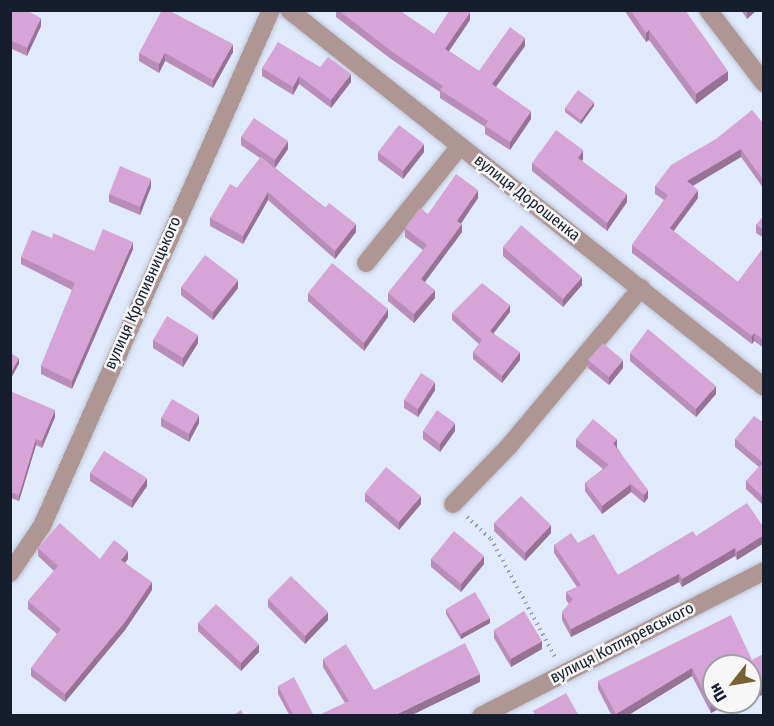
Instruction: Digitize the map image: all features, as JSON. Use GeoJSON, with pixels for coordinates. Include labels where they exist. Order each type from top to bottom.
{"type":"FeatureCollection","features":[{"type":"Feature","properties":{"kind":"street","name":"вулиця Кропивницького"},"geometry":{"type":"LineString","coordinates":[[10,573],[42,526],[271,10]]}},
{"type":"Feature","properties":{"kind":"street","name":"вулиця Дорошенка"},"geometry":{"type":"LineString","coordinates":[[289,10],[764,387]]}},
{"type":"Feature","properties":{"kind":"street"},"geometry":{"type":"LineString","coordinates":[[708,10],[764,82]]}},
{"type":"Feature","properties":{"kind":"street"},"geometry":{"type":"LineString","coordinates":[[366,263],[460,146]]}},
{"type":"Feature","properties":{"kind":"street"},"geometry":{"type":"LineString","coordinates":[[453,504],[509,446],[641,288]]}},
{"type":"Feature","properties":{"kind":"street","name":"вулиця Котляревського"},"geometry":{"type":"LineString","coordinates":[[481,716],[502,710],[563,674],[764,571]]}},
{"type":"Feature","properties":{"kind":"path"},"geometry":{"type":"LineString","coordinates":[[453,504],[491,539],[563,674]]}},
{"type":"Feature","properties":{"kind":"building"},"geometry":{"type":"Polygon","coordinates":[[[10,10],[26,10],[41,18],[27,48],[10,40],[10,10]]]}},
{"type":"Feature","properties":{"kind":"building"},"geometry":{"type":"Polygon","coordinates":[[[162,10],[168,10],[233,44],[213,80],[165,53],[159,64],[139,53],[162,10]]]}},
{"type":"Feature","properties":{"kind":"building"},"geometry":{"type":"Polygon","coordinates":[[[338,10],[399,10],[434,34],[450,10],[467,10],[470,12],[445,49],[479,71],[510,27],[525,38],[492,84],[531,111],[510,142],[485,126],[488,121],[440,90],[443,86],[391,51],[338,10]]]}},
{"type":"Feature","properties":{"kind":"building"},"geometry":{"type":"Polygon","coordinates":[[[630,10],[685,10],[728,71],[696,94],[649,30],[646,33],[630,10]]]}},
{"type":"Feature","properties":{"kind":"building"},"geometry":{"type":"Polygon","coordinates":[[[278,42],[320,67],[328,57],[351,74],[331,100],[299,76],[293,87],[262,68],[278,42]]]}},
{"type":"Feature","properties":{"kind":"building"},"geometry":{"type":"Polygon","coordinates":[[[578,90],[594,102],[581,120],[565,108],[578,90]]]}},
{"type":"Feature","properties":{"kind":"building"},"geometry":{"type":"Polygon","coordinates":[[[752,110],[764,124],[764,181],[741,149],[687,181],[698,190],[670,228],[738,282],[764,247],[764,340],[754,333],[752,336],[632,245],[668,195],[655,186],[671,165],[716,139],[752,110]]]}},
{"type":"Feature","properties":{"kind":"building"},"geometry":{"type":"Polygon","coordinates":[[[254,118],[288,141],[275,160],[241,137],[254,118]]]}},
{"type":"Feature","properties":{"kind":"building"},"geometry":{"type":"Polygon","coordinates":[[[399,125],[424,144],[403,171],[378,152],[399,125]]]}},
{"type":"Feature","properties":{"kind":"building"},"geometry":{"type":"Polygon","coordinates":[[[556,130],[583,150],[578,158],[627,194],[607,223],[532,163],[556,130]]]}},
{"type":"Feature","properties":{"kind":"building"},"geometry":{"type":"Polygon","coordinates":[[[261,157],[325,208],[329,203],[356,224],[335,251],[268,192],[243,236],[210,218],[230,184],[237,188],[261,157]]]}},
{"type":"Feature","properties":{"kind":"building"},"geometry":{"type":"Polygon","coordinates":[[[120,166],[151,179],[140,207],[109,194],[120,166]]]}},
{"type":"Feature","properties":{"kind":"building"},"geometry":{"type":"Polygon","coordinates":[[[456,174],[478,190],[457,221],[462,224],[421,279],[435,290],[414,314],[388,293],[427,245],[405,228],[420,208],[428,214],[456,174]]]}},
{"type":"Feature","properties":{"kind":"building"},"geometry":{"type":"Polygon","coordinates":[[[764,216],[764,230],[756,225],[764,216]]]}},
{"type":"Feature","properties":{"kind":"building"},"geometry":{"type":"Polygon","coordinates":[[[521,225],[582,277],[563,299],[503,247],[521,225]]]}},
{"type":"Feature","properties":{"kind":"building"},"geometry":{"type":"Polygon","coordinates":[[[103,229],[133,242],[72,381],[41,366],[75,283],[21,257],[32,230],[52,238],[53,233],[94,251],[103,229]]]}},
{"type":"Feature","properties":{"kind":"building"},"geometry":{"type":"Polygon","coordinates":[[[205,255],[238,280],[213,312],[181,287],[205,255]]]}},
{"type":"Feature","properties":{"kind":"building"},"geometry":{"type":"Polygon","coordinates":[[[332,263],[388,309],[364,343],[308,293],[332,263]]]}},
{"type":"Feature","properties":{"kind":"building"},"geometry":{"type":"Polygon","coordinates":[[[482,283],[510,305],[490,331],[520,352],[502,376],[473,352],[482,340],[452,313],[482,283]]]}},
{"type":"Feature","properties":{"kind":"building"},"geometry":{"type":"Polygon","coordinates":[[[167,316],[198,335],[183,358],[153,340],[167,316]]]}},
{"type":"Feature","properties":{"kind":"building"},"geometry":{"type":"Polygon","coordinates":[[[648,329],[716,386],[696,409],[630,353],[648,329]]]}},
{"type":"Feature","properties":{"kind":"building"},"geometry":{"type":"Polygon","coordinates":[[[603,343],[623,360],[609,377],[588,360],[603,343]]]}},
{"type":"Feature","properties":{"kind":"building"},"geometry":{"type":"Polygon","coordinates":[[[10,353],[19,358],[10,374],[10,353]]]}},
{"type":"Feature","properties":{"kind":"building"},"geometry":{"type":"Polygon","coordinates":[[[421,373],[435,382],[418,409],[404,400],[421,373]]]}},
{"type":"Feature","properties":{"kind":"building"},"geometry":{"type":"Polygon","coordinates":[[[10,391],[55,410],[42,441],[36,439],[19,495],[10,492],[10,391]]]}},
{"type":"Feature","properties":{"kind":"building"},"geometry":{"type":"Polygon","coordinates":[[[172,399],[199,415],[189,434],[161,418],[172,399]]]}},
{"type":"Feature","properties":{"kind":"building"},"geometry":{"type":"Polygon","coordinates":[[[437,410],[455,423],[440,444],[423,431],[437,410]]]}},
{"type":"Feature","properties":{"kind":"building"},"geometry":{"type":"Polygon","coordinates":[[[754,416],[764,423],[764,498],[746,481],[763,463],[735,439],[754,416]]]}},
{"type":"Feature","properties":{"kind":"building"},"geometry":{"type":"Polygon","coordinates":[[[593,419],[617,439],[613,443],[648,490],[644,495],[631,484],[602,506],[585,483],[609,465],[576,439],[593,419]]]}},
{"type":"Feature","properties":{"kind":"building"},"geometry":{"type":"Polygon","coordinates":[[[104,451],[147,478],[132,500],[90,473],[104,451]]]}},
{"type":"Feature","properties":{"kind":"building"},"geometry":{"type":"Polygon","coordinates":[[[386,467],[421,496],[399,522],[365,493],[386,467]]]}},
{"type":"Feature","properties":{"kind":"building"},"geometry":{"type":"Polygon","coordinates":[[[521,496],[551,525],[525,553],[494,523],[521,496]]]}},
{"type":"Feature","properties":{"kind":"building"},"geometry":{"type":"Polygon","coordinates":[[[747,503],[764,528],[764,535],[737,552],[735,548],[682,579],[679,574],[571,629],[562,612],[573,599],[566,592],[581,585],[554,545],[571,533],[578,543],[594,534],[618,575],[693,531],[696,536],[747,503]]]}},
{"type":"Feature","properties":{"kind":"building"},"geometry":{"type":"Polygon","coordinates":[[[60,523],[100,559],[114,540],[128,551],[121,560],[152,582],[125,622],[65,694],[31,668],[61,629],[28,601],[58,566],[38,548],[60,523]]]}},
{"type":"Feature","properties":{"kind":"building"},"geometry":{"type":"Polygon","coordinates":[[[454,531],[484,556],[461,584],[431,559],[454,531]]]}},
{"type":"Feature","properties":{"kind":"building"},"geometry":{"type":"Polygon","coordinates":[[[291,576],[328,612],[305,636],[268,599],[291,576]]]}},
{"type":"Feature","properties":{"kind":"building"},"geometry":{"type":"Polygon","coordinates":[[[475,592],[490,618],[461,634],[446,609],[475,592]]]}},
{"type":"Feature","properties":{"kind":"building"},"geometry":{"type":"Polygon","coordinates":[[[216,604],[259,644],[241,663],[198,623],[216,604]]]}},
{"type":"Feature","properties":{"kind":"building"},"geometry":{"type":"Polygon","coordinates":[[[524,611],[542,641],[511,659],[494,630],[524,611]]]}},
{"type":"Feature","properties":{"kind":"building"},"geometry":{"type":"Polygon","coordinates":[[[731,615],[749,654],[702,654],[702,687],[692,668],[616,714],[598,681],[731,615]]]}},
{"type":"Feature","properties":{"kind":"building"},"geometry":{"type":"Polygon","coordinates":[[[465,643],[480,674],[393,716],[317,716],[349,701],[323,659],[346,644],[374,690],[465,643]]]}},
{"type":"Feature","properties":{"kind":"building"},"geometry":{"type":"Polygon","coordinates":[[[764,654],[764,686],[762,687],[762,655],[764,654]]]}},
{"type":"Feature","properties":{"kind":"building"},"geometry":{"type":"Polygon","coordinates":[[[294,677],[314,716],[294,716],[278,686],[294,677]]]}},
{"type":"Feature","properties":{"kind":"building"},"geometry":{"type":"Polygon","coordinates":[[[566,693],[579,716],[536,716],[533,711],[566,693]]]}},
{"type":"Feature","properties":{"kind":"building"},"geometry":{"type":"Polygon","coordinates":[[[241,710],[244,716],[232,716],[241,710]]]}}]}
